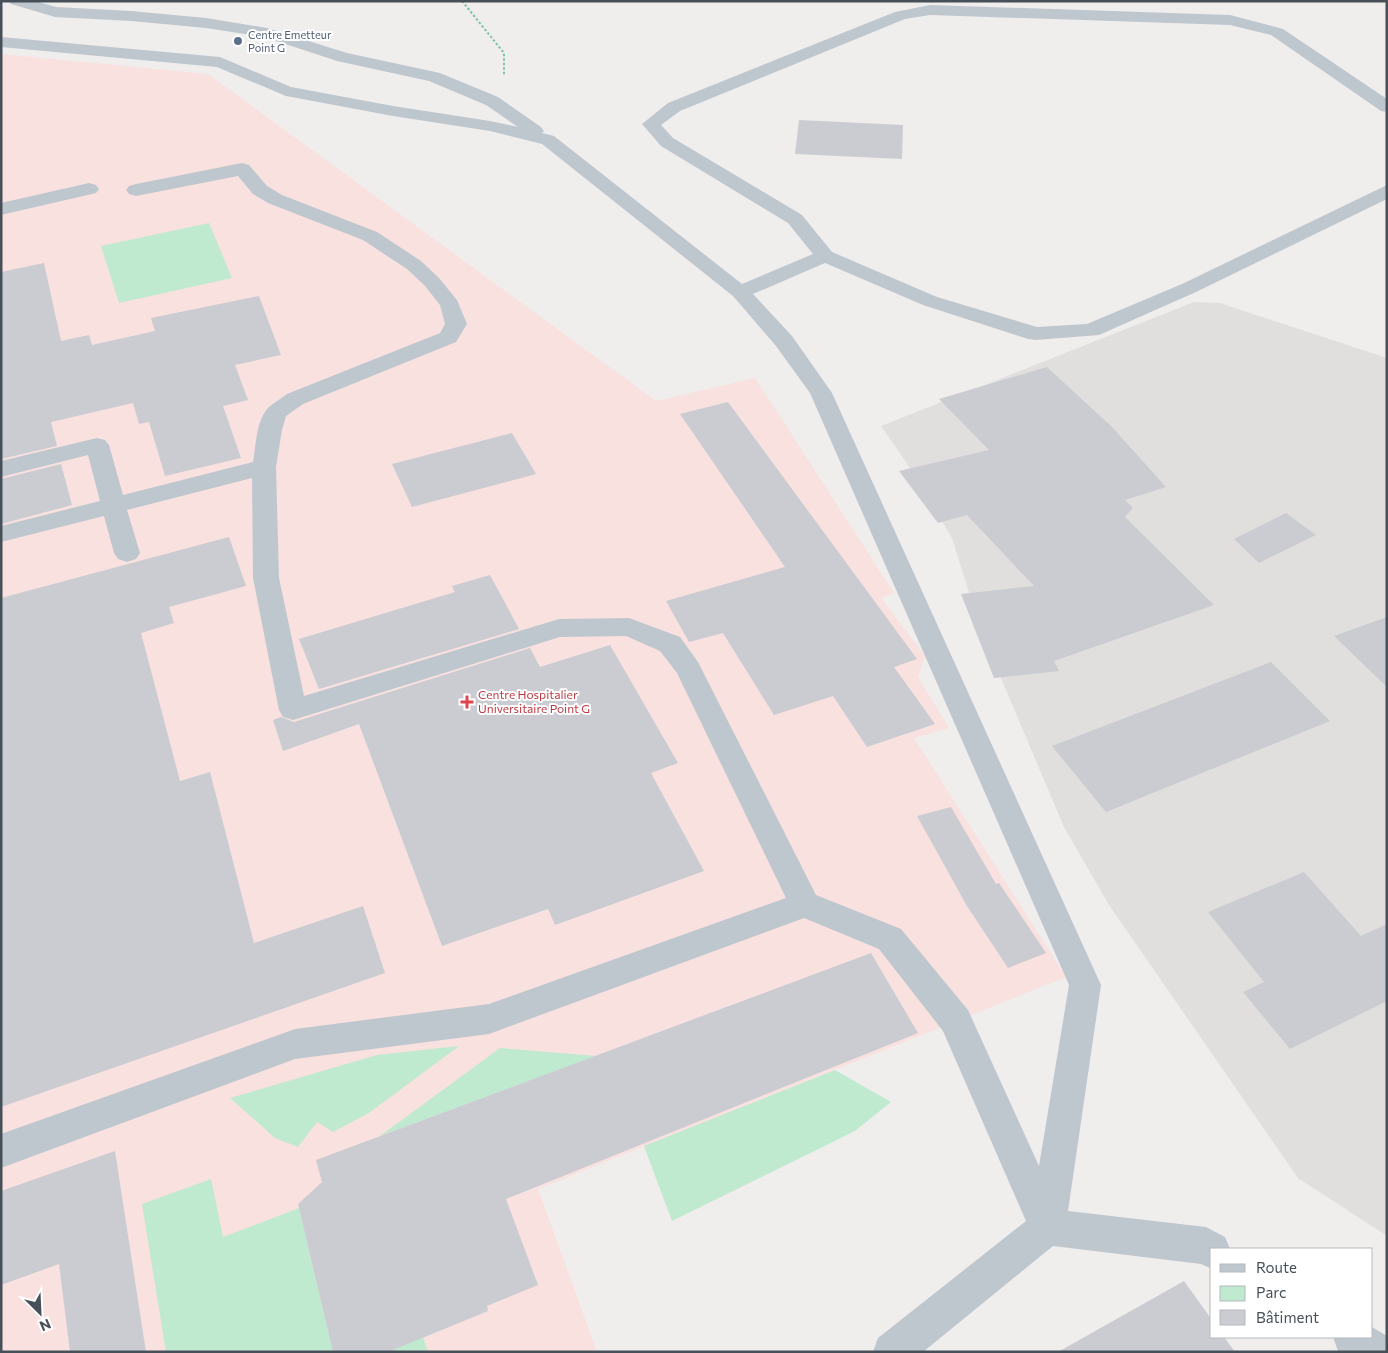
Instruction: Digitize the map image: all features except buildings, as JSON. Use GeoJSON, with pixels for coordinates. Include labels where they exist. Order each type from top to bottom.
{"type":"FeatureCollection","features":[{"type":"Feature","properties":{"kind":"street"},"geometry":{"type":"LineString","coordinates":[[17,1],[54,12],[196,22],[267,34],[342,57],[434,77],[492,101],[548,140],[740,292],[784,340],[821,394],[1085,985],[1047,1227],[892,1352]]}},
{"type":"Feature","properties":{"kind":"street"},"geometry":{"type":"LineString","coordinates":[[1387,107],[1277,32],[1230,20],[930,10],[901,15],[674,107],[651,124],[667,142],[795,219],[825,256],[930,301],[1036,334],[1091,330],[1189,288],[1387,191]]}},
{"type":"Feature","properties":{"kind":"street"},"geometry":{"type":"LineString","coordinates":[[1,42],[220,62],[286,91],[393,112],[490,126],[548,140]]}},
{"type":"Feature","properties":{"kind":"street"},"geometry":{"type":"LineString","coordinates":[[136,190],[242,169],[260,190],[275,199],[370,236],[414,265],[432,282],[450,304],[456,324],[448,338],[295,399],[276,413],[270,430],[264,467],[266,578],[293,710],[559,628],[628,627],[670,644],[688,669],[805,904],[890,940],[956,1021],[1047,1227]]}},
{"type":"Feature","properties":{"kind":"street"},"geometry":{"type":"LineString","coordinates":[[1,209],[89,189]]}},
{"type":"Feature","properties":{"kind":"street"},"geometry":{"type":"LineString","coordinates":[[740,292],[825,256]]}},
{"type":"Feature","properties":{"kind":"street"},"geometry":{"type":"LineString","coordinates":[[1,469],[97,445],[127,553]]}},
{"type":"Feature","properties":{"kind":"street"},"geometry":{"type":"LineString","coordinates":[[1,534],[264,467]]}},
{"type":"Feature","properties":{"kind":"street"},"geometry":{"type":"LineString","coordinates":[[1,1151],[295,1044],[489,1019],[805,904]]}},
{"type":"Feature","properties":{"kind":"street"},"geometry":{"type":"LineString","coordinates":[[1047,1227],[1206,1246],[1210,1249]]}},
{"type":"Feature","properties":{"kind":"street"},"geometry":{"type":"LineString","coordinates":[[1354,1338],[1377,1352]]}},
{"type":"Feature","properties":{"kind":"path"},"geometry":{"type":"LineString","coordinates":[[462,1],[504,53],[505,75],[492,101]]}},
{"type":"Feature","properties":{"kind":"shaded area","name":"Centre Hospitalier Universitaire Point G"},"geometry":{"type":"Polygon","coordinates":[[[1,54],[208,74],[656,401],[755,378],[894,593],[881,598],[925,656],[918,677],[949,728],[914,738],[1066,977],[538,1189],[597,1352],[1,1352],[1,54]]]}},
{"type":"Feature","properties":{"kind":"shaded area"},"geometry":{"type":"Polygon","coordinates":[[[1194,302],[1220,303],[1387,358],[1387,1236],[1298,1178],[1109,905],[1064,827],[981,631],[952,538],[906,462],[881,426],[1194,302]]]}},
{"type":"Feature","properties":{"kind":"green space"},"geometry":{"type":"Polygon","coordinates":[[[209,223],[232,278],[119,303],[101,246],[209,223]]]}},
{"type":"Feature","properties":{"kind":"green space"},"geometry":{"type":"Polygon","coordinates":[[[459,1046],[369,1113],[333,1132],[317,1122],[298,1147],[275,1138],[230,1098],[377,1055],[459,1046]]]}},
{"type":"Feature","properties":{"kind":"green space"},"geometry":{"type":"Polygon","coordinates":[[[500,1048],[597,1056],[380,1136],[500,1048]]]}},
{"type":"Feature","properties":{"kind":"green space"},"geometry":{"type":"Polygon","coordinates":[[[835,1070],[891,1102],[855,1131],[672,1221],[644,1146],[835,1070]]]}},
{"type":"Feature","properties":{"kind":"green space"},"geometry":{"type":"Polygon","coordinates":[[[211,1179],[223,1237],[299,1208],[333,1352],[166,1352],[142,1204],[211,1179]]]}},
{"type":"Feature","properties":{"kind":"green space"},"geometry":{"type":"Polygon","coordinates":[[[423,1337],[428,1352],[388,1352],[423,1337]]]}},
{"type":"Feature","properties":{"kind":"place","name":"Centre Emetteur Point G"},"geometry":{"type":"Point","coordinates":[238,41]}},
{"type":"Feature","properties":{"kind":"place","name":"Centre Hospitalier Universitaire Point G"},"geometry":{"type":"Point","coordinates":[467,702]}}]}
